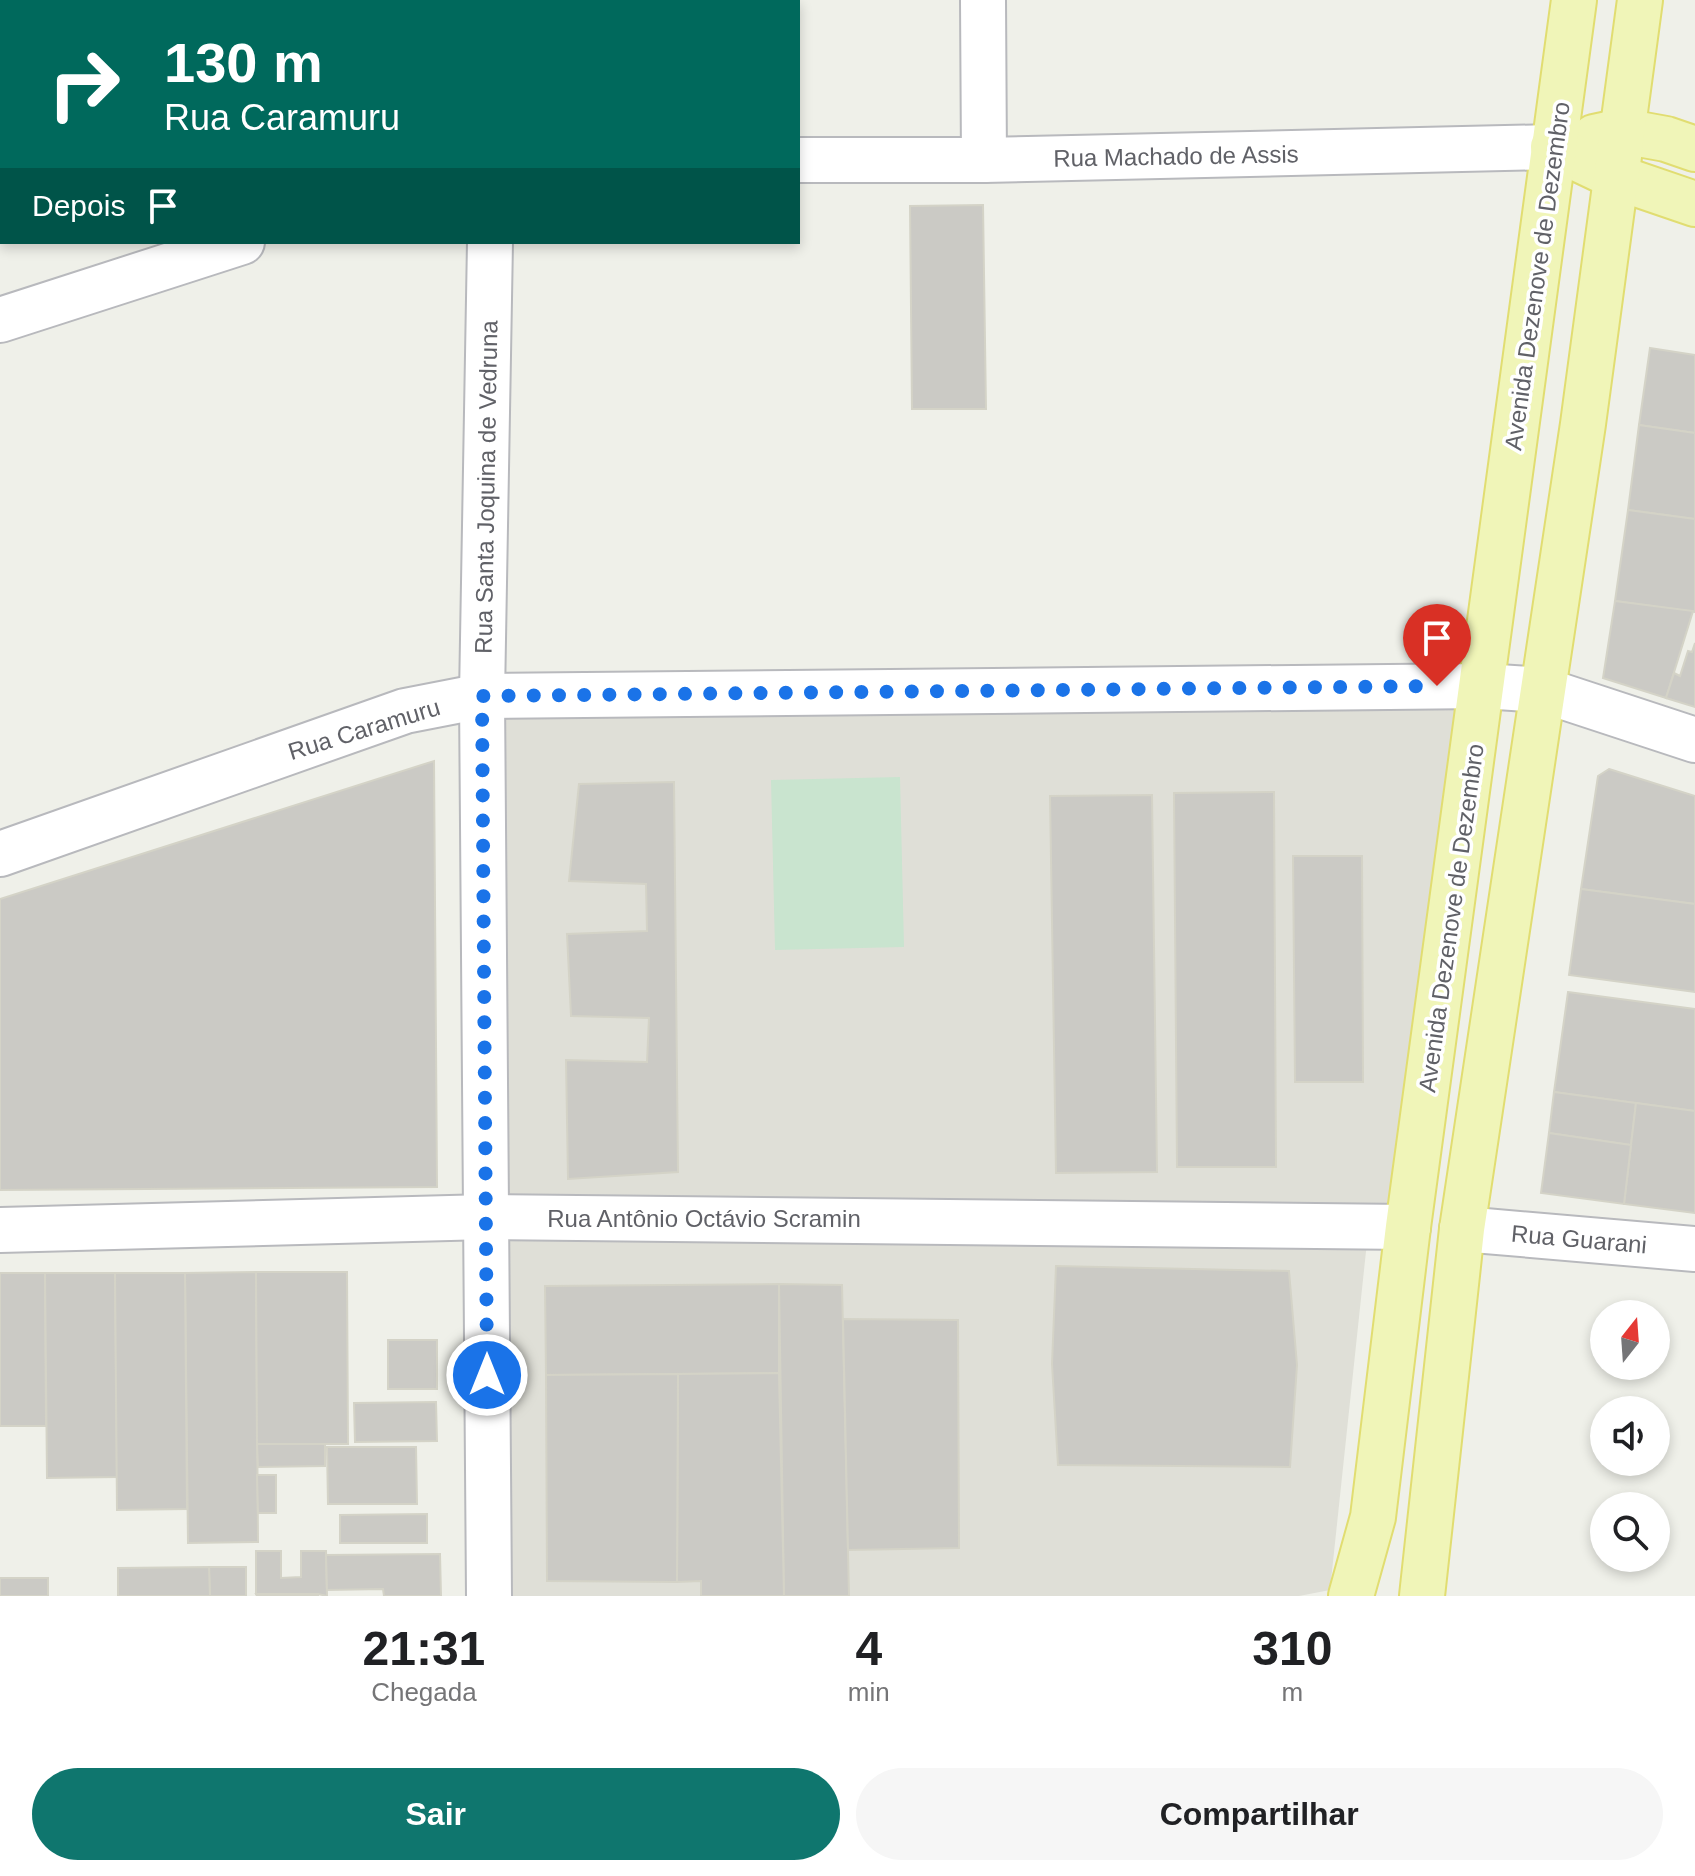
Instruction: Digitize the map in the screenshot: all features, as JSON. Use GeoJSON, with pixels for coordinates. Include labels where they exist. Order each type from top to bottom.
{"type":"FeatureCollection","features":[{"type":"Feature","properties":{"kind":"main road","name":"Avenida Dezenove de Dezembro"},"geometry":{"type":"LineString","coordinates":[[1351,1596],[1373,1517],[1408,1227],[1574,0]]}},
{"type":"Feature","properties":{"kind":"main road"},"geometry":{"type":"LineString","coordinates":[[1422,1596],[1462,1229],[1543,690],[1640,0]]}},
{"type":"Feature","properties":{"kind":"main road"},"geometry":{"type":"LineString","coordinates":[[1553,147],[1622,131],[1666,139],[1695,149]]}},
{"type":"Feature","properties":{"kind":"main road"},"geometry":{"type":"LineString","coordinates":[[1553,147],[1616,177],[1695,204]]}},
{"type":"Feature","properties":{"kind":"street"},"geometry":{"type":"LineString","coordinates":[[983,0],[984,160]]}},
{"type":"Feature","properties":{"kind":"street","name":"Rua Machado de Assis"},"geometry":{"type":"LineString","coordinates":[[800,160],[984,160],[1553,147]]}},
{"type":"Feature","properties":{"kind":"street"},"geometry":{"type":"LineString","coordinates":[[0,320],[236,244]]}},
{"type":"Feature","properties":{"kind":"street","name":"Rua Santa Joquina de Vedruna"},"geometry":{"type":"LineString","coordinates":[[489,1596],[482,696],[490,244]]}},
{"type":"Feature","properties":{"kind":"street","name":"Rua Caramuru"},"geometry":{"type":"LineString","coordinates":[[0,854],[405,711],[482,696],[1483,686],[1543,690],[1695,740]]}},
{"type":"Feature","properties":{"kind":"street","name":"Rua Antônio Octávio Scramin"},"geometry":{"type":"LineString","coordinates":[[0,1230],[487,1217],[1408,1227]]}},
{"type":"Feature","properties":{"kind":"street","name":"Rua Guarani"},"geometry":{"type":"LineString","coordinates":[[1462,1229],[1695,1249]]}},
{"type":"Feature","properties":{"kind":"shaded area"},"geometry":{"type":"Polygon","coordinates":[[[1468,686],[1394,1226],[487,1217],[482,696],[1468,686]]]}},
{"type":"Feature","properties":{"kind":"shaded area"},"geometry":{"type":"Polygon","coordinates":[[[496,1227],[1367,1242],[1330,1590],[1299,1596],[496,1596],[496,1227]]]}},
{"type":"Feature","properties":{"kind":"green space"},"geometry":{"type":"Polygon","coordinates":[[[900,777],[904,947],[775,950],[771,780],[900,777]]]}},
{"type":"Feature","properties":{"kind":"building"},"geometry":{"type":"Polygon","coordinates":[[[983,205],[986,409],[912,409],[910,206],[983,205]]]}},
{"type":"Feature","properties":{"kind":"building"},"geometry":{"type":"Polygon","coordinates":[[[1650,348],[1695,355],[1695,433],[1639,425],[1650,348]]]}},
{"type":"Feature","properties":{"kind":"building"},"geometry":{"type":"Polygon","coordinates":[[[1639,425],[1695,433],[1695,519],[1628,510],[1639,425]]]}},
{"type":"Feature","properties":{"kind":"building"},"geometry":{"type":"Polygon","coordinates":[[[1628,510],[1695,519],[1695,612],[1615,601],[1628,510]]]}},
{"type":"Feature","properties":{"kind":"building"},"geometry":{"type":"Polygon","coordinates":[[[1615,601],[1693,611],[1666,698],[1603,678],[1615,601]]]}},
{"type":"Feature","properties":{"kind":"building"},"geometry":{"type":"Polygon","coordinates":[[[1695,643],[1695,707],[1666,698],[1674,673],[1680,676],[1688,651],[1692,652],[1695,643]]]}},
{"type":"Feature","properties":{"kind":"building"},"geometry":{"type":"Polygon","coordinates":[[[434,761],[437,1187],[0,1190],[0,899],[434,761]]]}},
{"type":"Feature","properties":{"kind":"building"},"geometry":{"type":"Polygon","coordinates":[[[1609,769],[1695,796],[1695,904],[1581,889],[1598,776],[1609,769]]]}},
{"type":"Feature","properties":{"kind":"building"},"geometry":{"type":"Polygon","coordinates":[[[674,782],[678,1172],[568,1179],[566,1060],[647,1062],[649,1018],[571,1016],[567,934],[647,931],[646,884],[569,881],[579,784],[674,782]]]}},
{"type":"Feature","properties":{"kind":"building"},"geometry":{"type":"Polygon","coordinates":[[[1274,792],[1276,1167],[1177,1167],[1174,793],[1274,792]]]}},
{"type":"Feature","properties":{"kind":"building"},"geometry":{"type":"Polygon","coordinates":[[[1152,795],[1157,1172],[1056,1173],[1050,796],[1152,795]]]}},
{"type":"Feature","properties":{"kind":"building"},"geometry":{"type":"Polygon","coordinates":[[[1293,856],[1362,856],[1363,1082],[1295,1082],[1293,856]]]}},
{"type":"Feature","properties":{"kind":"building"},"geometry":{"type":"Polygon","coordinates":[[[1581,889],[1695,904],[1695,992],[1569,975],[1581,889]]]}},
{"type":"Feature","properties":{"kind":"building"},"geometry":{"type":"Polygon","coordinates":[[[1568,992],[1695,1009],[1695,1111],[1554,1092],[1568,992]]]}},
{"type":"Feature","properties":{"kind":"building"},"geometry":{"type":"Polygon","coordinates":[[[1554,1092],[1636,1103],[1631,1145],[1549,1133],[1554,1092]]]}},
{"type":"Feature","properties":{"kind":"building"},"geometry":{"type":"Polygon","coordinates":[[[1636,1103],[1695,1111],[1695,1213],[1624,1204],[1636,1103]]]}},
{"type":"Feature","properties":{"kind":"building"},"geometry":{"type":"Polygon","coordinates":[[[1549,1133],[1631,1145],[1624,1204],[1541,1193],[1549,1133]]]}},
{"type":"Feature","properties":{"kind":"building"},"geometry":{"type":"Polygon","coordinates":[[[1056,1266],[1289,1271],[1297,1365],[1290,1467],[1058,1465],[1052,1364],[1056,1266]]]}},
{"type":"Feature","properties":{"kind":"building"},"geometry":{"type":"Polygon","coordinates":[[[256,1272],[258,1542],[188,1543],[185,1273],[256,1272]]]}},
{"type":"Feature","properties":{"kind":"building"},"geometry":{"type":"Polygon","coordinates":[[[256,1272],[347,1272],[348,1444],[257,1444],[256,1272]]]}},
{"type":"Feature","properties":{"kind":"building"},"geometry":{"type":"Polygon","coordinates":[[[0,1273],[45,1273],[46,1426],[0,1426],[0,1273]]]}},
{"type":"Feature","properties":{"kind":"building"},"geometry":{"type":"Polygon","coordinates":[[[45,1273],[115,1273],[117,1477],[47,1478],[45,1273]]]}},
{"type":"Feature","properties":{"kind":"building"},"geometry":{"type":"Polygon","coordinates":[[[115,1273],[185,1273],[187,1509],[117,1510],[115,1273]]]}},
{"type":"Feature","properties":{"kind":"building"},"geometry":{"type":"Polygon","coordinates":[[[779,1284],[842,1285],[849,1596],[784,1596],[779,1284]]]}},
{"type":"Feature","properties":{"kind":"building"},"geometry":{"type":"Polygon","coordinates":[[[779,1284],[779,1373],[546,1375],[545,1286],[779,1284]]]}},
{"type":"Feature","properties":{"kind":"building"},"geometry":{"type":"Polygon","coordinates":[[[843,1319],[958,1320],[959,1548],[848,1550],[843,1319]]]}},
{"type":"Feature","properties":{"kind":"building"},"geometry":{"type":"Polygon","coordinates":[[[388,1340],[437,1340],[437,1389],[388,1389],[388,1340]]]}},
{"type":"Feature","properties":{"kind":"building"},"geometry":{"type":"Polygon","coordinates":[[[779,1373],[784,1596],[701,1596],[701,1581],[677,1582],[678,1374],[779,1373]]]}},
{"type":"Feature","properties":{"kind":"building"},"geometry":{"type":"Polygon","coordinates":[[[678,1374],[677,1582],[547,1581],[546,1375],[678,1374]]]}},
{"type":"Feature","properties":{"kind":"building"},"geometry":{"type":"Polygon","coordinates":[[[436,1402],[437,1441],[355,1442],[354,1403],[436,1402]]]}},
{"type":"Feature","properties":{"kind":"building"},"geometry":{"type":"Polygon","coordinates":[[[257,1444],[325,1444],[325,1466],[258,1467],[257,1444]]]}},
{"type":"Feature","properties":{"kind":"building"},"geometry":{"type":"Polygon","coordinates":[[[327,1447],[416,1447],[417,1504],[328,1504],[327,1447]]]}},
{"type":"Feature","properties":{"kind":"building"},"geometry":{"type":"Polygon","coordinates":[[[257,1475],[276,1475],[276,1513],[258,1513],[257,1475]]]}},
{"type":"Feature","properties":{"kind":"building"},"geometry":{"type":"Polygon","coordinates":[[[427,1514],[427,1543],[340,1543],[340,1515],[427,1514]]]}},
{"type":"Feature","properties":{"kind":"building"},"geometry":{"type":"Polygon","coordinates":[[[256,1551],[281,1551],[281,1578],[301,1577],[301,1551],[326,1551],[327,1596],[256,1594],[256,1551]]]}},
{"type":"Feature","properties":{"kind":"building"},"geometry":{"type":"Polygon","coordinates":[[[440,1554],[441,1596],[384,1596],[383,1589],[327,1590],[326,1555],[440,1554]]]}},
{"type":"Feature","properties":{"kind":"building"},"geometry":{"type":"Polygon","coordinates":[[[209,1567],[246,1567],[246,1596],[210,1596],[209,1567]]]}},
{"type":"Feature","properties":{"kind":"building"},"geometry":{"type":"Polygon","coordinates":[[[209,1567],[210,1596],[118,1596],[118,1568],[209,1567]]]}},
{"type":"Feature","properties":{"kind":"building"},"geometry":{"type":"Polygon","coordinates":[[[0,1578],[48,1578],[48,1596],[0,1596],[0,1578]]]}},
{"type":"Feature","properties":{"kind":"building"},"geometry":{"type":"Polygon","coordinates":[[[318,1594],[318,1596],[257,1596],[318,1594]]]}},
{"type":"Feature","properties":{"kind":"route"},"geometry":{"type":"LineString","coordinates":[[487,1375],[482,696],[1437,686]]}}]}
